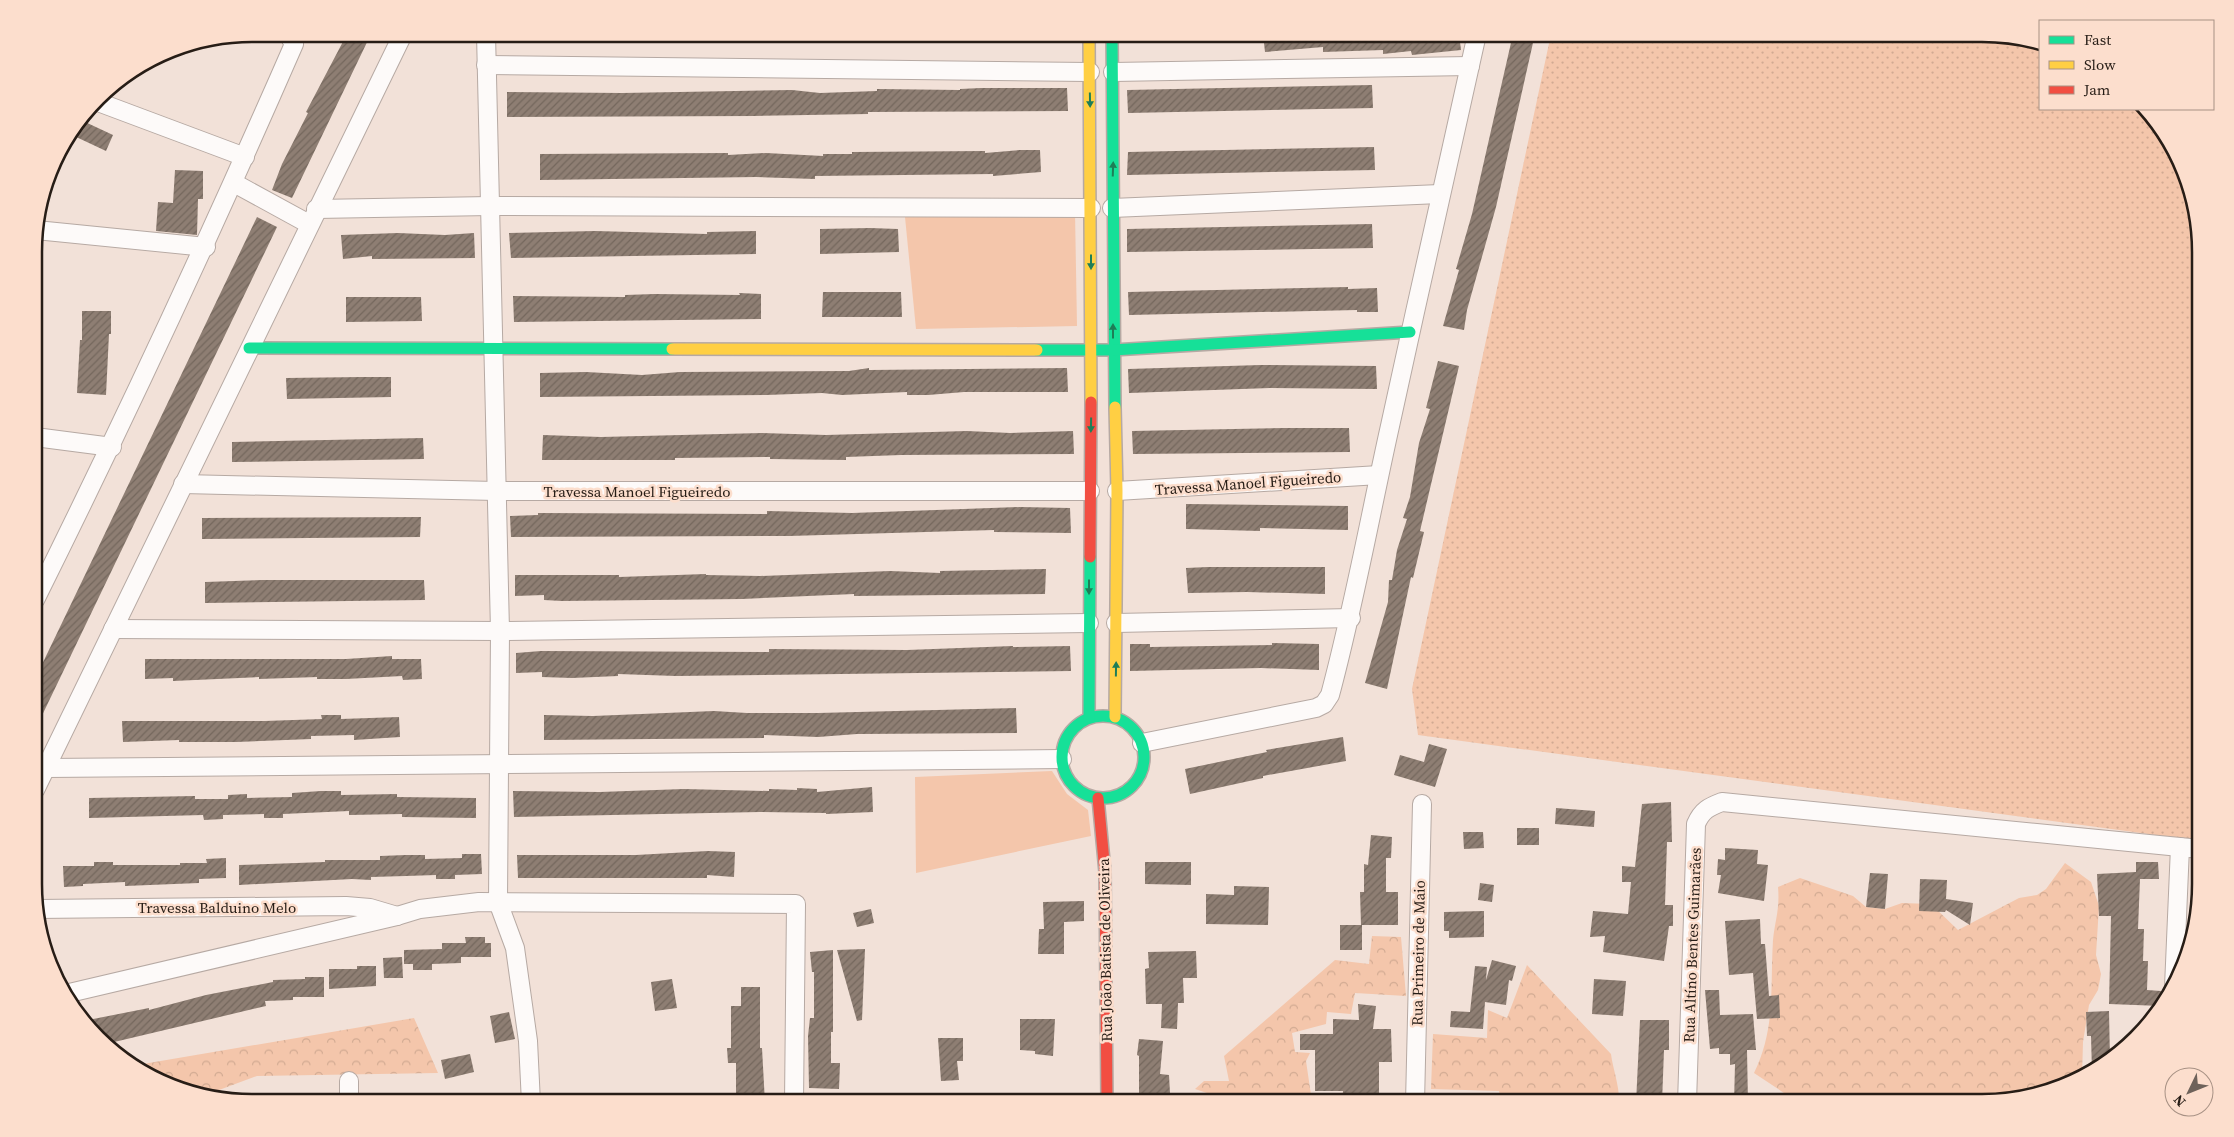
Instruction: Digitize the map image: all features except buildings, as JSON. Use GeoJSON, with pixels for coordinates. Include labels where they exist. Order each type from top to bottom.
{"type":"FeatureCollection","features":[{"type":"Feature","properties":{"kind":"street"},"geometry":{"type":"LineString","coordinates":[[42,586],[112,447],[206,247],[294,44],[293,42]]}},
{"type":"Feature","properties":{"kind":"street"},"geometry":{"type":"LineString","coordinates":[[42,776],[312,216],[399,42]]}},
{"type":"Feature","properties":{"kind":"street"},"geometry":{"type":"LineString","coordinates":[[486,42],[500,630],[498,902],[515,948],[528,1041],[531,1094]]}},
{"type":"Feature","properties":{"kind":"street"},"geometry":{"type":"LineString","coordinates":[[1089,42],[1092,349],[1089,718]]}},
{"type":"Feature","properties":{"kind":"street"},"geometry":{"type":"LineString","coordinates":[[1112,42],[1113,350],[1117,492],[1115,718]]}},
{"type":"Feature","properties":{"kind":"street"},"geometry":{"type":"LineString","coordinates":[[1142,743],[1316,708],[1324,704],[1330,696],[1351,618],[1379,475],[1475,42]]}},
{"type":"Feature","properties":{"kind":"street"},"geometry":{"type":"LineString","coordinates":[[486,65],[1090,72]]}},
{"type":"Feature","properties":{"kind":"street"},"geometry":{"type":"LineString","coordinates":[[1113,72],[1470,66]]}},
{"type":"Feature","properties":{"kind":"street"},"geometry":{"type":"LineString","coordinates":[[104,104],[245,157]]}},
{"type":"Feature","properties":{"kind":"street"},"geometry":{"type":"LineString","coordinates":[[234,183],[312,216],[490,206],[1091,208]]}},
{"type":"Feature","properties":{"kind":"street"},"geometry":{"type":"LineString","coordinates":[[1112,208],[1440,194]]}},
{"type":"Feature","properties":{"kind":"street"},"geometry":{"type":"LineString","coordinates":[[44,231],[206,247]]}},
{"type":"Feature","properties":{"kind":"street"},"geometry":{"type":"LineString","coordinates":[[249,348],[1113,350],[1410,332]]}},
{"type":"Feature","properties":{"kind":"street"},"geometry":{"type":"LineString","coordinates":[[42,438],[112,447]]}},
{"type":"Feature","properties":{"kind":"street","name":"Travessa Manoel Figueiredo"},"geometry":{"type":"LineString","coordinates":[[1117,492],[1379,475]]}},
{"type":"Feature","properties":{"kind":"street","name":"Travessa Manoel Figueiredo"},"geometry":{"type":"LineString","coordinates":[[183,484],[496,491],[1090,491]]}},
{"type":"Feature","properties":{"kind":"street"},"geometry":{"type":"LineString","coordinates":[[1116,623],[1351,618]]}},
{"type":"Feature","properties":{"kind":"street"},"geometry":{"type":"LineString","coordinates":[[113,629],[500,630],[1089,623]]}},
{"type":"Feature","properties":{"kind":"street"},"geometry":{"type":"LineString","coordinates":[[1102,716],[1115,718],[1126,723],[1136,732],[1142,743],[1145,756],[1143,770],[1136,783],[1125,792],[1112,798],[1098,798],[1084,794],[1073,785],[1065,773],[1062,759],[1063,746],[1069,734],[1078,724],[1089,718],[1102,716]]}},
{"type":"Feature","properties":{"kind":"street"},"geometry":{"type":"LineString","coordinates":[[46,768],[1062,759]]}},
{"type":"Feature","properties":{"kind":"street","name":"Rua João Batista de Oliveira"},"geometry":{"type":"LineString","coordinates":[[1098,798],[1105,872],[1107,1094]]}},
{"type":"Feature","properties":{"kind":"street","name":"Rua Altíno Bentes Guimarães"},"geometry":{"type":"LineString","coordinates":[[1687,1094],[1696,824],[1701,813],[1722,802],[2180,847]]}},
{"type":"Feature","properties":{"kind":"street","name":"Rua Primeiro de Maio"},"geometry":{"type":"LineString","coordinates":[[1415,1094],[1422,804]]}},
{"type":"Feature","properties":{"kind":"street"},"geometry":{"type":"LineString","coordinates":[[2175,965],[2180,847],[2192,848]]}},
{"type":"Feature","properties":{"kind":"street"},"geometry":{"type":"LineString","coordinates":[[73,992],[397,916],[420,908],[498,902],[796,904],[794,1094]]}},
{"type":"Feature","properties":{"kind":"street","name":"Travessa Balduino Melo"},"geometry":{"type":"LineString","coordinates":[[44,909],[346,906],[370,908],[397,916]]}},
{"type":"Feature","properties":{"kind":"street"},"geometry":{"type":"LineString","coordinates":[[349,1081],[349,1094]]}},
{"type":"Feature","properties":{"kind":"green space"},"geometry":{"type":"Polygon","coordinates":[[[1549,42],[1981,42],[2009,44],[2039,51],[2039,110],[2135,110],[2148,125],[2170,160],[2180,185],[2190,225],[2192,253],[2192,840],[1418,735],[1412,689],[1549,42]]]}},
{"type":"Feature","properties":{"kind":"green space"},"geometry":{"type":"Polygon","coordinates":[[[1075,212],[1077,326],[916,329],[905,217],[1075,212]]]}},
{"type":"Feature","properties":{"kind":"green space"},"geometry":{"type":"Polygon","coordinates":[[[1052,771],[1067,794],[1088,810],[1091,836],[916,873],[915,777],[1052,771]]]}},
{"type":"Feature","properties":{"kind":"green space"},"geometry":{"type":"Polygon","coordinates":[[[2065,863],[2091,882],[2099,906],[2096,955],[2101,974],[2098,990],[2089,1005],[2083,1042],[2082,1068],[2036,1087],[1995,1094],[1784,1094],[1754,1073],[1766,1040],[1769,1024],[1773,940],[1778,908],[1778,887],[1800,878],[1853,896],[1866,907],[1885,909],[1902,903],[1931,904],[1958,930],[2019,898],[2037,895],[2046,889],[2065,863]]]}},
{"type":"Feature","properties":{"kind":"green space"},"geometry":{"type":"Polygon","coordinates":[[[1372,936],[1401,937],[1406,996],[1355,993],[1351,1014],[1327,1012],[1326,1024],[1292,1033],[1295,1052],[1310,1053],[1306,1061],[1311,1094],[1210,1094],[1195,1089],[1204,1081],[1229,1081],[1224,1056],[1335,960],[1369,964],[1372,936]]]}},
{"type":"Feature","properties":{"kind":"green space"},"geometry":{"type":"Polygon","coordinates":[[[1527,965],[1611,1054],[1618,1094],[1500,1094],[1499,1091],[1431,1089],[1433,1034],[1487,1038],[1488,1010],[1507,1018],[1527,965]]]}},
{"type":"Feature","properties":{"kind":"green space"},"geometry":{"type":"Polygon","coordinates":[[[414,1018],[438,1073],[257,1076],[216,1091],[185,1083],[160,1073],[144,1064],[414,1018]]]}},
{"type":"Feature","properties":{"kind":"traffic: fast"},"geometry":{"type":"LineString","coordinates":[[1112,42],[1115,407]]}},
{"type":"Feature","properties":{"kind":"traffic: fast"},"geometry":{"type":"LineString","coordinates":[[1037,350],[1113,350],[1410,332]]}},
{"type":"Feature","properties":{"kind":"traffic: fast"},"geometry":{"type":"LineString","coordinates":[[249,348],[672,349]]}},
{"type":"Feature","properties":{"kind":"traffic: fast"},"geometry":{"type":"LineString","coordinates":[[1089,718],[1090,557]]}},
{"type":"Feature","properties":{"kind":"traffic: fast"},"geometry":{"type":"LineString","coordinates":[[1103,716],[1119,719],[1132,728],[1141,741],[1144,757],[1141,773],[1132,786],[1119,795],[1103,798],[1087,795],[1074,786],[1065,773],[1062,757],[1065,741],[1074,728],[1087,719],[1103,716]]}},
{"type":"Feature","properties":{"kind":"traffic: slow"},"geometry":{"type":"LineString","coordinates":[[1089,42],[1091,402]]}},
{"type":"Feature","properties":{"kind":"traffic: slow"},"geometry":{"type":"LineString","coordinates":[[672,349],[1037,350]]}},
{"type":"Feature","properties":{"kind":"traffic: slow"},"geometry":{"type":"LineString","coordinates":[[1115,407],[1117,491],[1115,717]]}},
{"type":"Feature","properties":{"kind":"traffic: jam"},"geometry":{"type":"LineString","coordinates":[[1090,557],[1091,402]]}},
{"type":"Feature","properties":{"kind":"traffic: jam"},"geometry":{"type":"LineString","coordinates":[[1098,798],[1105,872],[1107,1094]]}}]}
